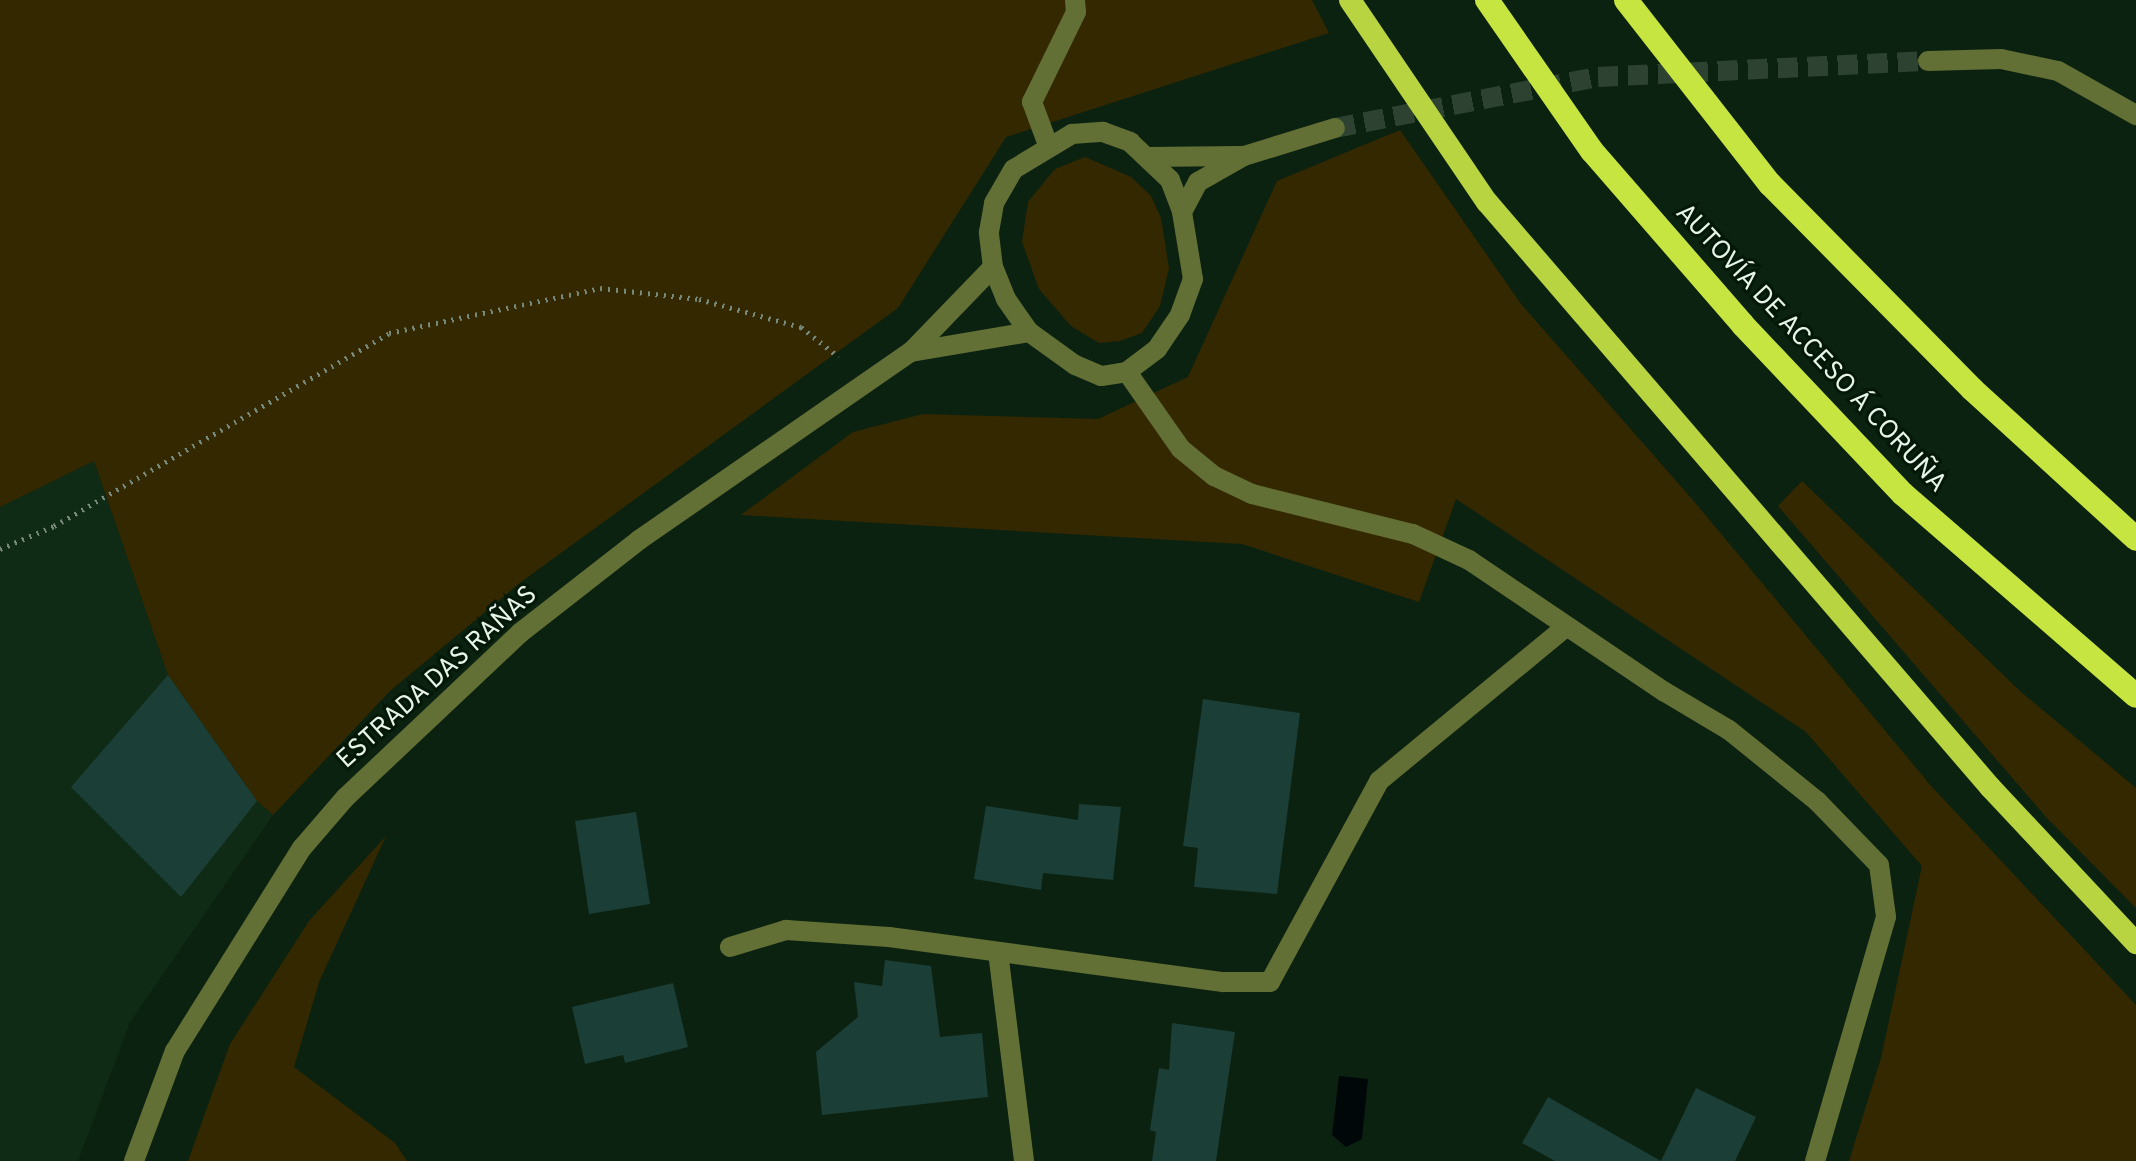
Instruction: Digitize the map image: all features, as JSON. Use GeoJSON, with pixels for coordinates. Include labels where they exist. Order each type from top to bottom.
{"type":"FeatureCollection","features":[{"type":"Feature","properties":{"kind":"highway"},"geometry":{"type":"LineString","coordinates":[[1350,0],[1487,202],[1990,787],[2136,943]]}},
{"type":"Feature","properties":{"kind":"highway","name":"AUTOVÍA DE ACCESO Á CORUÑA"},"geometry":{"type":"LineString","coordinates":[[1487,0],[1592,151],[1743,325],[1903,494],[2136,696]]}},
{"type":"Feature","properties":{"kind":"highway"},"geometry":{"type":"LineString","coordinates":[[1626,0],[1770,184],[1972,389],[2136,539]]}},
{"type":"Feature","properties":{"kind":"street"},"geometry":{"type":"LineString","coordinates":[[1048,145],[1032,102],[1076,12],[1075,0]]}},
{"type":"Feature","properties":{"kind":"street"},"geometry":{"type":"LineString","coordinates":[[1928,61],[2001,59],[2058,71],[2136,115]]}},
{"type":"Feature","properties":{"kind":"street"},"geometry":{"type":"LineString","coordinates":[[1182,212],[1198,182],[1244,156],[1335,128]]}},
{"type":"Feature","properties":{"kind":"street"},"geometry":{"type":"LineString","coordinates":[[1103,132],[1130,142],[1147,157],[1170,180],[1182,212],[1193,279],[1180,315],[1157,349],[1127,372],[1101,376],[1075,365],[1029,332],[1006,299],[993,267],[989,232],[994,203],[1014,169],[1048,145],[1072,134],[1103,132]]}},
{"type":"Feature","properties":{"kind":"street"},"geometry":{"type":"LineString","coordinates":[[1147,157],[1244,156]]}},
{"type":"Feature","properties":{"kind":"street","name":"ESTRADA DAS RAÑAS"},"geometry":{"type":"LineString","coordinates":[[134,1161],[175,1051],[294,860],[345,798],[520,633],[639,540],[866,379],[911,352],[993,267]]}},
{"type":"Feature","properties":{"kind":"street","name":"ESTRADA DAS RAÑAS"},"geometry":{"type":"LineString","coordinates":[[911,352],[1029,332]]}},
{"type":"Feature","properties":{"kind":"street"},"geometry":{"type":"LineString","coordinates":[[1127,372],[1181,449],[1214,476],[1252,494],[1413,534],[1469,560],[1566,627],[1729,730],[1817,801],[1879,865],[1886,917],[1876,960],[1815,1161]]}},
{"type":"Feature","properties":{"kind":"street"},"geometry":{"type":"LineString","coordinates":[[730,947],[786,930],[998,952],[1223,982],[1270,982],[1379,781],[1566,627]]}},
{"type":"Feature","properties":{"kind":"street"},"geometry":{"type":"LineString","coordinates":[[998,952],[1024,1161]]}},
{"type":"Feature","properties":{"kind":"path"},"geometry":{"type":"LineString","coordinates":[[0,549],[54,526],[389,333],[600,288],[699,299],[801,327],[866,379]]}},
{"type":"Feature","properties":{"kind":"shaded area"},"geometry":{"type":"Polygon","coordinates":[[[0,0],[1312,0],[1329,33],[1006,137],[898,308],[521,582],[390,691],[273,815],[257,801],[168,675],[94,461],[0,507],[0,0]]]}},
{"type":"Feature","properties":{"kind":"shaded area"},"geometry":{"type":"Polygon","coordinates":[[[1400,130],[1521,304],[1692,499],[1932,787],[2136,1005],[2136,1161],[1849,1161],[1881,1058],[1922,866],[1806,732],[1456,499],[1419,602],[1242,544],[741,515],[853,432],[923,414],[1098,419],[1188,377],[1277,181],[1400,130]]]}},
{"type":"Feature","properties":{"kind":"shaded area"},"geometry":{"type":"Polygon","coordinates":[[[1085,157],[1131,177],[1151,196],[1161,218],[1169,268],[1160,306],[1142,333],[1120,341],[1099,343],[1071,326],[1039,289],[1022,242],[1028,202],[1055,169],[1085,157]]]}},
{"type":"Feature","properties":{"kind":"shaded area"},"geometry":{"type":"Polygon","coordinates":[[[94,461],[168,675],[257,801],[273,815],[130,1022],[78,1161],[0,1161],[0,507],[94,461]]]}},
{"type":"Feature","properties":{"kind":"shaded area"},"geometry":{"type":"Polygon","coordinates":[[[1802,481],[2020,691],[2136,788],[2136,908],[2046,817],[1778,506],[1802,481]]]}},
{"type":"Feature","properties":{"kind":"shaded area"},"geometry":{"type":"Polygon","coordinates":[[[386,836],[319,982],[294,1067],[395,1143],[407,1161],[188,1161],[230,1044],[309,921],[386,836]]]}},
{"type":"Feature","properties":{"kind":"shaded area"},"geometry":{"type":"Polygon","coordinates":[[[1339,1076],[1368,1079],[1362,1139],[1346,1147],[1332,1135],[1339,1076]]]}},
{"type":"Feature","properties":{"kind":"building"},"geometry":{"type":"Polygon","coordinates":[[[168,675],[257,801],[181,897],[71,787],[168,675]]]}},
{"type":"Feature","properties":{"kind":"building"},"geometry":{"type":"Polygon","coordinates":[[[1203,699],[1300,713],[1277,894],[1194,887],[1198,848],[1183,846],[1203,699]]]}},
{"type":"Feature","properties":{"kind":"building"},"geometry":{"type":"Polygon","coordinates":[[[1079,804],[1121,807],[1113,880],[1043,873],[1041,890],[974,879],[986,806],[1078,820],[1079,804]]]}},
{"type":"Feature","properties":{"kind":"building"},"geometry":{"type":"Polygon","coordinates":[[[636,812],[650,904],[589,914],[575,821],[636,812]]]}},
{"type":"Feature","properties":{"kind":"building"},"geometry":{"type":"Polygon","coordinates":[[[885,960],[931,966],[940,1037],[982,1033],[988,1097],[822,1115],[816,1052],[858,1017],[854,982],[882,986],[885,960]]]}},
{"type":"Feature","properties":{"kind":"building"},"geometry":{"type":"Polygon","coordinates":[[[673,983],[688,1047],[625,1063],[623,1055],[585,1064],[572,1007],[673,983]]]}},
{"type":"Feature","properties":{"kind":"building"},"geometry":{"type":"Polygon","coordinates":[[[1172,1023],[1235,1032],[1216,1161],[1152,1161],[1156,1132],[1150,1130],[1159,1068],[1169,1070],[1172,1023]]]}},
{"type":"Feature","properties":{"kind":"building"},"geometry":{"type":"Polygon","coordinates":[[[1696,1088],[1756,1117],[1735,1161],[1661,1161],[1696,1088]]]}},
{"type":"Feature","properties":{"kind":"building"},"geometry":{"type":"Polygon","coordinates":[[[1548,1097],[1661,1161],[1555,1161],[1522,1143],[1548,1097]]]}},
{"type":"Feature","properties":{"kind":"tunnel"},"geometry":{"type":"LineString","coordinates":[[1335,128],[1598,77],[1928,61]]}}]}
